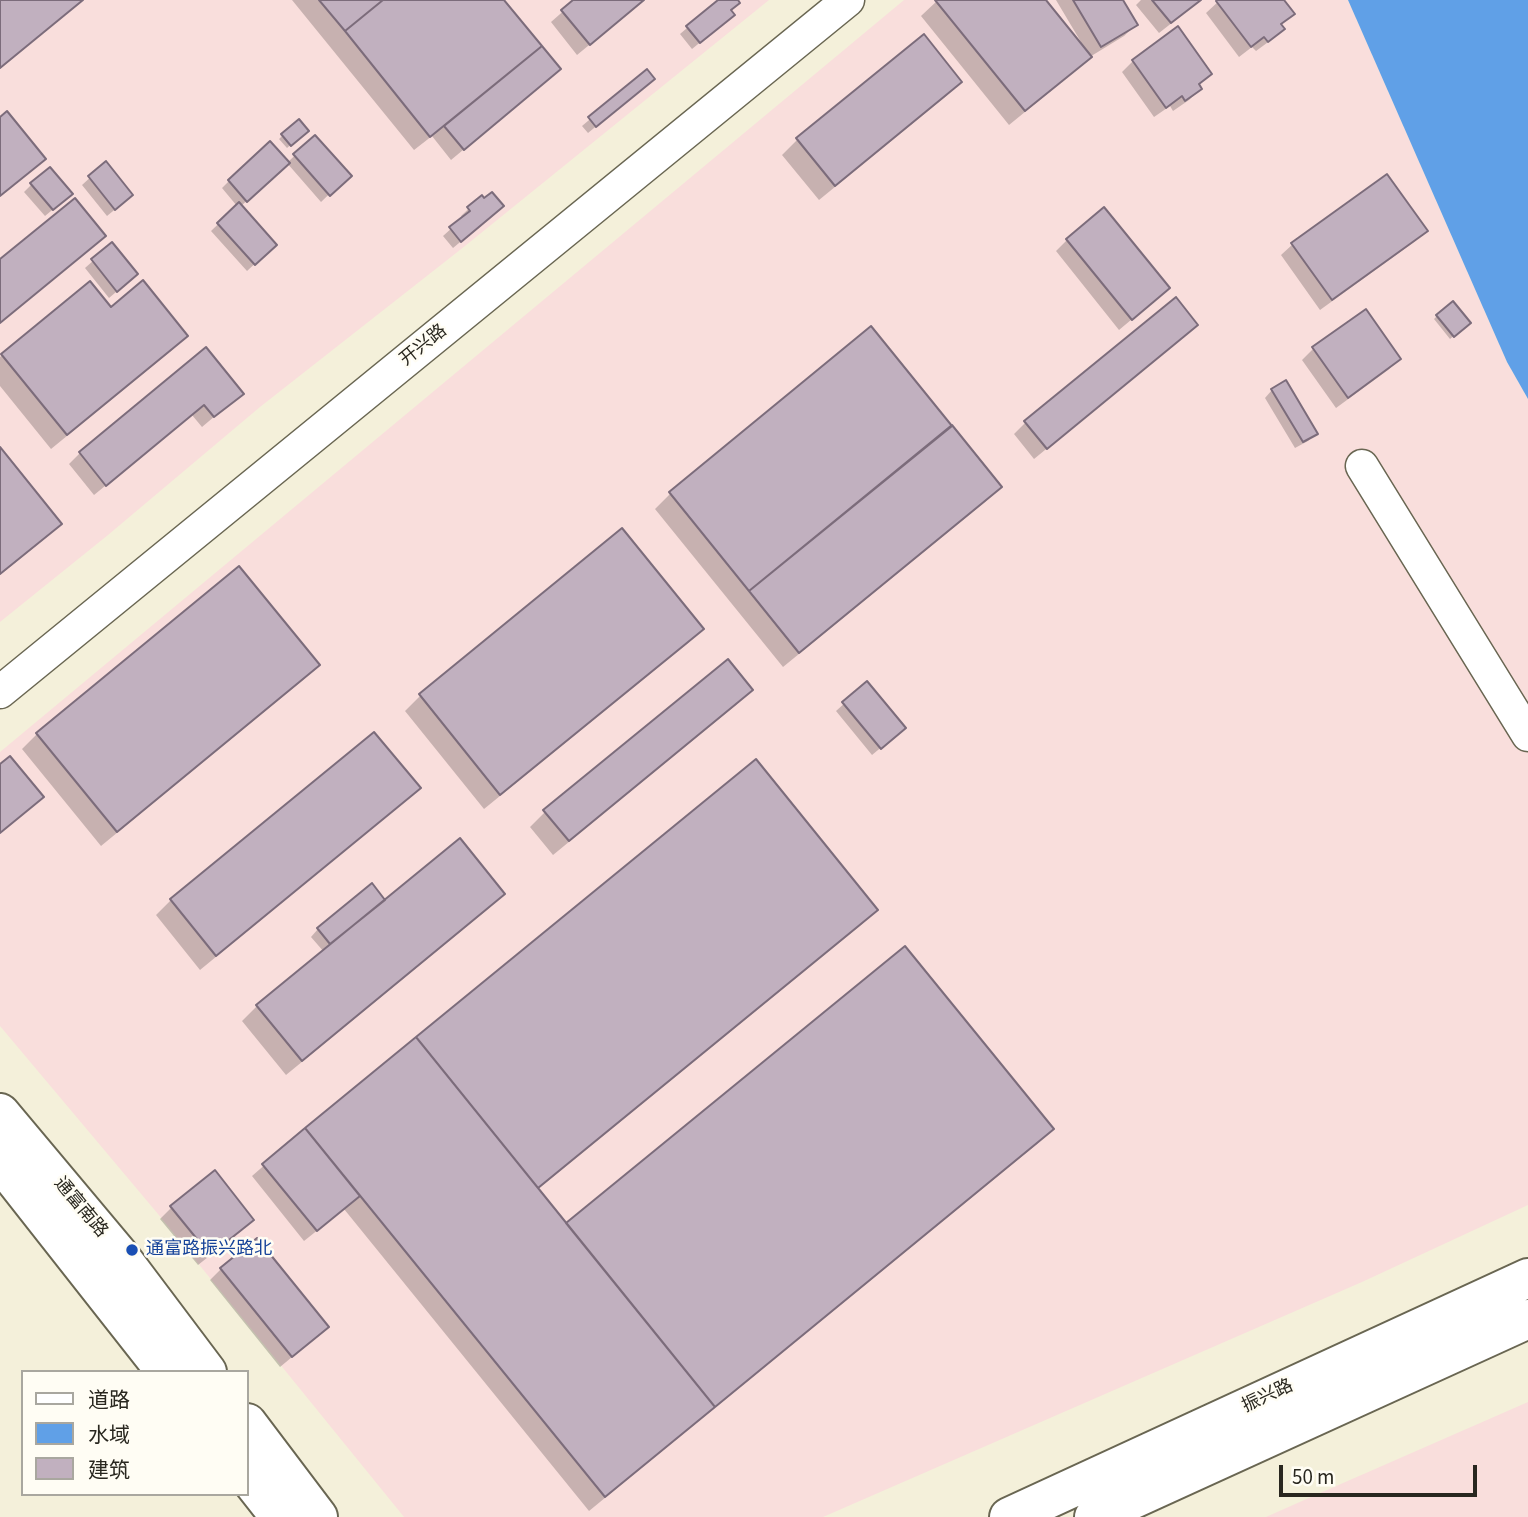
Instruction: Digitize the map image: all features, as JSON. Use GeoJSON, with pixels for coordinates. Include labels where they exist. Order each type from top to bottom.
{"type":"FeatureCollection","features":[{"type":"Feature","properties":{"kind":"main road","name":"通富南路"},"geometry":{"type":"LineString","coordinates":[[0,1113],[119,1255],[205,1370]]}},
{"type":"Feature","properties":{"kind":"main road","name":"通富南路"},"geometry":{"type":"LineString","coordinates":[[0,1161],[164,1370]]}},
{"type":"Feature","properties":{"kind":"main road","name":"振兴路"},"geometry":{"type":"LineString","coordinates":[[1009,1517],[1528,1278]]}},
{"type":"Feature","properties":{"kind":"main road","name":"振兴路"},"geometry":{"type":"LineString","coordinates":[[1094,1517],[1528,1319]]}},
{"type":"Feature","properties":{"kind":"main road"},"geometry":{"type":"LineString","coordinates":[[248,1424],[318,1517]]}},
{"type":"Feature","properties":{"kind":"main road"},"geometry":{"type":"LineString","coordinates":[[248,1476],[280,1517]]}},
{"type":"Feature","properties":{"kind":"street","name":"开兴路"},"geometry":{"type":"LineString","coordinates":[[0,692],[848,0]]}},
{"type":"Feature","properties":{"kind":"street"},"geometry":{"type":"LineString","coordinates":[[1362,466],[1528,735]]}},
{"type":"Feature","properties":{"kind":"shaded area"},"geometry":{"type":"Polygon","coordinates":[[[0,0],[769,0],[465,246],[260,407],[0,622],[0,0]]]}},
{"type":"Feature","properties":{"kind":"shaded area"},"geometry":{"type":"Polygon","coordinates":[[[904,0],[1348,0],[1507,362],[1528,399],[1528,1205],[1362,1282],[823,1517],[404,1517],[158,1214],[0,1026],[0,752],[904,0]]]}},
{"type":"Feature","properties":{"kind":"shaded area"},"geometry":{"type":"Polygon","coordinates":[[[1528,1402],[1528,1517],[1266,1517],[1302,1501],[1528,1402]]]}},
{"type":"Feature","properties":{"kind":"water"},"geometry":{"type":"Polygon","coordinates":[[[1348,0],[1528,0],[1528,399],[1507,362],[1348,0]]]}},
{"type":"Feature","properties":{"kind":"building"},"geometry":{"type":"Polygon","coordinates":[[[0,0],[83,0],[0,68],[0,0]]]}},
{"type":"Feature","properties":{"kind":"building"},"geometry":{"type":"Polygon","coordinates":[[[319,0],[383,0],[345,31],[319,0]]]}},
{"type":"Feature","properties":{"kind":"building"},"geometry":{"type":"Polygon","coordinates":[[[383,0],[504,0],[542,46],[430,137],[345,31],[383,0]]]}},
{"type":"Feature","properties":{"kind":"building"},"geometry":{"type":"Polygon","coordinates":[[[573,0],[644,0],[590,45],[561,10],[573,0]]]}},
{"type":"Feature","properties":{"kind":"building"},"geometry":{"type":"Polygon","coordinates":[[[718,0],[738,0],[740,3],[731,10],[735,15],[700,43],[686,26],[718,0]]]}},
{"type":"Feature","properties":{"kind":"building"},"geometry":{"type":"Polygon","coordinates":[[[935,0],[1046,0],[1092,57],[1025,111],[935,0]]]}},
{"type":"Feature","properties":{"kind":"building"},"geometry":{"type":"Polygon","coordinates":[[[1073,0],[1123,0],[1138,25],[1101,47],[1073,0]]]}},
{"type":"Feature","properties":{"kind":"building"},"geometry":{"type":"Polygon","coordinates":[[[1152,0],[1201,0],[1171,23],[1152,0]]]}},
{"type":"Feature","properties":{"kind":"building"},"geometry":{"type":"Polygon","coordinates":[[[1217,0],[1284,0],[1295,14],[1281,24],[1285,29],[1268,42],[1264,37],[1251,47],[1217,0]]]}},
{"type":"Feature","properties":{"kind":"building"},"geometry":{"type":"Polygon","coordinates":[[[1178,26],[1212,74],[1199,84],[1202,89],[1185,101],[1182,96],[1166,108],[1132,60],[1178,26]]]}},
{"type":"Feature","properties":{"kind":"building"},"geometry":{"type":"Polygon","coordinates":[[[924,34],[962,82],[835,186],[796,138],[924,34]]]}},
{"type":"Feature","properties":{"kind":"building"},"geometry":{"type":"Polygon","coordinates":[[[542,46],[561,69],[464,150],[444,126],[542,46]]]}},
{"type":"Feature","properties":{"kind":"building"},"geometry":{"type":"Polygon","coordinates":[[[647,69],[655,79],[596,127],[588,117],[647,69]]]}},
{"type":"Feature","properties":{"kind":"building"},"geometry":{"type":"Polygon","coordinates":[[[7,111],[46,159],[0,196],[0,117],[7,111]]]}},
{"type":"Feature","properties":{"kind":"building"},"geometry":{"type":"Polygon","coordinates":[[[299,119],[309,131],[291,146],[281,134],[299,119]]]}},
{"type":"Feature","properties":{"kind":"building"},"geometry":{"type":"Polygon","coordinates":[[[315,135],[352,176],[330,196],[293,154],[315,135]]]}},
{"type":"Feature","properties":{"kind":"building"},"geometry":{"type":"Polygon","coordinates":[[[270,141],[290,163],[247,202],[228,180],[270,141]]]}},
{"type":"Feature","properties":{"kind":"building"},"geometry":{"type":"Polygon","coordinates":[[[106,161],[133,195],[115,210],[88,176],[106,161]]]}},
{"type":"Feature","properties":{"kind":"building"},"geometry":{"type":"Polygon","coordinates":[[[50,167],[73,194],[53,210],[30,183],[50,167]]]}},
{"type":"Feature","properties":{"kind":"building"},"geometry":{"type":"Polygon","coordinates":[[[1387,174],[1428,231],[1332,300],[1291,243],[1387,174]]]}},
{"type":"Feature","properties":{"kind":"building"},"geometry":{"type":"Polygon","coordinates":[[[492,192],[504,206],[461,242],[449,227],[470,211],[467,207],[482,195],[484,198],[492,192]]]}},
{"type":"Feature","properties":{"kind":"building"},"geometry":{"type":"Polygon","coordinates":[[[75,198],[106,236],[0,323],[0,259],[75,198]]]}},
{"type":"Feature","properties":{"kind":"building"},"geometry":{"type":"Polygon","coordinates":[[[239,202],[277,245],[255,265],[217,223],[239,202]]]}},
{"type":"Feature","properties":{"kind":"building"},"geometry":{"type":"Polygon","coordinates":[[[1104,207],[1170,288],[1132,320],[1066,239],[1104,207]]]}},
{"type":"Feature","properties":{"kind":"building"},"geometry":{"type":"Polygon","coordinates":[[[112,242],[138,274],[117,292],[91,259],[112,242]]]}},
{"type":"Feature","properties":{"kind":"building"},"geometry":{"type":"Polygon","coordinates":[[[143,280],[188,336],[67,435],[1,354],[90,281],[111,307],[143,280]]]}},
{"type":"Feature","properties":{"kind":"building"},"geometry":{"type":"Polygon","coordinates":[[[1176,297],[1198,325],[1047,449],[1024,421],[1176,297]]]}},
{"type":"Feature","properties":{"kind":"building"},"geometry":{"type":"Polygon","coordinates":[[[1453,301],[1471,323],[1454,337],[1436,315],[1453,301]]]}},
{"type":"Feature","properties":{"kind":"building"},"geometry":{"type":"Polygon","coordinates":[[[1366,309],[1401,359],[1348,398],[1312,347],[1366,309]]]}},
{"type":"Feature","properties":{"kind":"building"},"geometry":{"type":"Polygon","coordinates":[[[871,326],[952,426],[749,591],[669,492],[871,326]]]}},
{"type":"Feature","properties":{"kind":"building"},"geometry":{"type":"Polygon","coordinates":[[[206,347],[244,394],[214,417],[204,405],[106,486],[79,452],[206,347]]]}},
{"type":"Feature","properties":{"kind":"building"},"geometry":{"type":"Polygon","coordinates":[[[1286,380],[1318,434],[1303,442],[1271,389],[1286,380]]]}},
{"type":"Feature","properties":{"kind":"building"},"geometry":{"type":"Polygon","coordinates":[[[952,425],[1002,487],[799,653],[749,591],[952,425]]]}},
{"type":"Feature","properties":{"kind":"building"},"geometry":{"type":"Polygon","coordinates":[[[0,447],[62,524],[0,574],[0,447]]]}},
{"type":"Feature","properties":{"kind":"building"},"geometry":{"type":"Polygon","coordinates":[[[622,528],[704,629],[500,795],[419,694],[622,528]]]}},
{"type":"Feature","properties":{"kind":"building"},"geometry":{"type":"Polygon","coordinates":[[[239,566],[320,665],[117,832],[36,733],[239,566]]]}},
{"type":"Feature","properties":{"kind":"building"},"geometry":{"type":"Polygon","coordinates":[[[728,659],[753,690],[569,841],[543,810],[728,659]]]}},
{"type":"Feature","properties":{"kind":"building"},"geometry":{"type":"Polygon","coordinates":[[[867,681],[906,728],[881,749],[842,702],[867,681]]]}},
{"type":"Feature","properties":{"kind":"building"},"geometry":{"type":"Polygon","coordinates":[[[374,732],[421,788],[216,956],[170,899],[374,732]]]}},
{"type":"Feature","properties":{"kind":"building"},"geometry":{"type":"Polygon","coordinates":[[[10,756],[44,797],[0,833],[0,764],[10,756]]]}},
{"type":"Feature","properties":{"kind":"building"},"geometry":{"type":"Polygon","coordinates":[[[756,759],[878,910],[538,1188],[416,1037],[756,759]]]}},
{"type":"Feature","properties":{"kind":"building"},"geometry":{"type":"Polygon","coordinates":[[[460,838],[505,894],[302,1061],[256,1005],[460,838]]]}},
{"type":"Feature","properties":{"kind":"building"},"geometry":{"type":"Polygon","coordinates":[[[372,883],[385,900],[330,944],[317,928],[372,883]]]}},
{"type":"Feature","properties":{"kind":"building"},"geometry":{"type":"Polygon","coordinates":[[[905,946],[1054,1129],[715,1407],[566,1223],[905,946]]]}},
{"type":"Feature","properties":{"kind":"building"},"geometry":{"type":"Polygon","coordinates":[[[416,1037],[715,1407],[605,1497],[305,1128],[416,1037]]]}},
{"type":"Feature","properties":{"kind":"building"},"geometry":{"type":"Polygon","coordinates":[[[305,1128],[360,1196],[317,1231],[262,1164],[305,1128]]]}},
{"type":"Feature","properties":{"kind":"building"},"geometry":{"type":"Polygon","coordinates":[[[215,1170],[254,1220],[210,1255],[170,1206],[215,1170]]]}},
{"type":"Feature","properties":{"kind":"building"},"geometry":{"type":"Polygon","coordinates":[[[257,1238],[329,1327],[292,1357],[220,1268],[257,1238]]]}},
{"type":"Feature","properties":{"kind":"place","name":"通富路振兴路北"},"geometry":{"type":"Point","coordinates":[132,1250]}}]}
